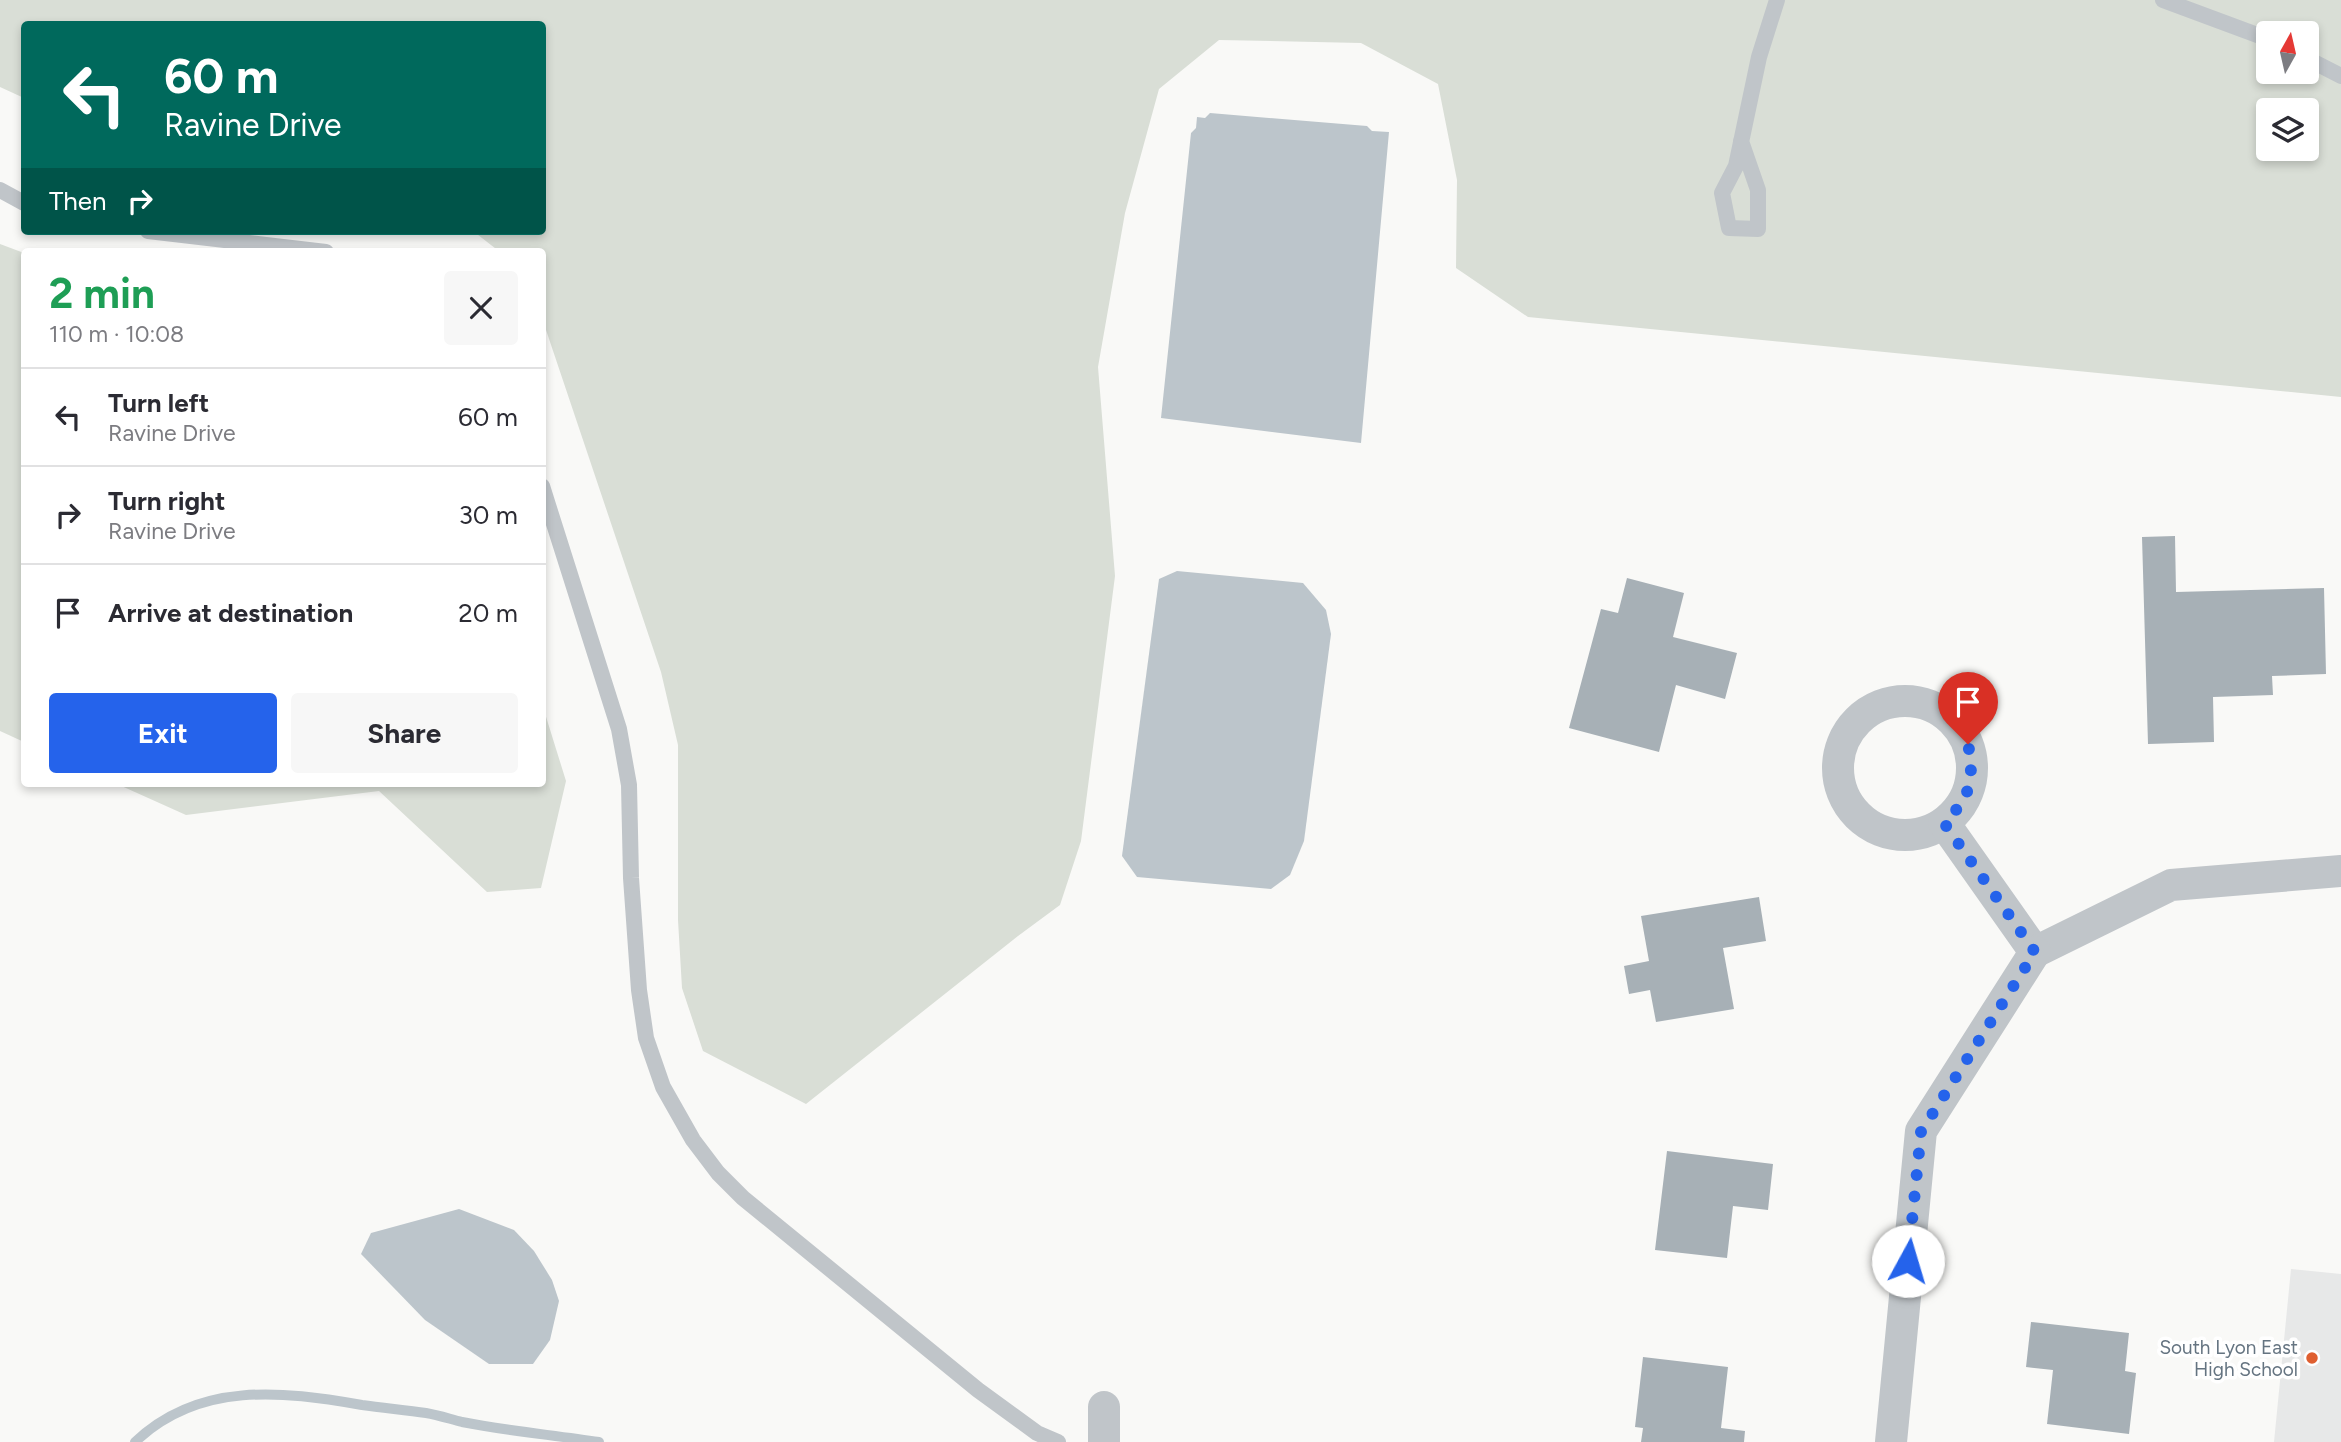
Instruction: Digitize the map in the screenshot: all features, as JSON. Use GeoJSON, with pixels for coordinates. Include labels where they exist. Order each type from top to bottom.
{"type":"FeatureCollection","features":[{"type":"Feature","properties":{"kind":"street"},"geometry":{"type":"LineString","coordinates":[[1898,701],[1920,702],[1941,711],[1957,726],[1968,744],[1973,766],[1970,788],[1960,808],[1944,823],[1925,832],[1903,836],[1892,834],[1862,820],[1847,803],[1839,782],[1838,760],[1844,738],[1858,720],[1876,707],[1898,701]]}},
{"type":"Feature","properties":{"kind":"street"},"geometry":{"type":"LineString","coordinates":[[1944,823],[2035,952]]}},
{"type":"Feature","properties":{"kind":"street"},"geometry":{"type":"LineString","coordinates":[[1891,1442],[1921,1132],[2035,952],[2171,885],[2341,871]]}},
{"type":"Feature","properties":{"kind":"street"},"geometry":{"type":"LineString","coordinates":[[1104,1407],[1104,1442]]}},
{"type":"Feature","properties":{"kind":"lane"},"geometry":{"type":"LineString","coordinates":[[1741,141],[1758,190],[1758,229],[1729,228],[1722,193],[1736,166],[1741,141],[1759,57],[1777,0]]}},
{"type":"Feature","properties":{"kind":"lane"},"geometry":{"type":"LineString","coordinates":[[2163,0],[2256,35]]}},
{"type":"Feature","properties":{"kind":"lane"},"geometry":{"type":"LineString","coordinates":[[2319,65],[2341,76]]}},
{"type":"Feature","properties":{"kind":"lane"},"geometry":{"type":"LineString","coordinates":[[0,190],[21,201]]}},
{"type":"Feature","properties":{"kind":"lane"},"geometry":{"type":"LineString","coordinates":[[182,235],[292,248]]}},
{"type":"Feature","properties":{"kind":"lane"},"geometry":{"type":"LineString","coordinates":[[546,499],[619,729],[629,785],[631,878],[639,990],[646,1038],[663,1087],[693,1140],[718,1173],[743,1198],[978,1390],[1037,1433],[1058,1442]]}},
{"type":"Feature","properties":{"kind":"shaded area"},"geometry":{"type":"Polygon","coordinates":[[[0,0],[2341,0],[2341,397],[1528,317],[1456,268],[1457,180],[1438,84],[1361,43],[1219,40],[1159,89],[1125,213],[1098,367],[1115,576],[1081,841],[1060,905],[806,1104],[703,1051],[682,988],[678,920],[678,745],[661,672],[546,330],[546,248],[495,248],[478,235],[546,235],[546,21],[21,21],[21,97],[0,87],[0,0]]]}},
{"type":"Feature","properties":{"kind":"shaded area"},"geometry":{"type":"Polygon","coordinates":[[[1210,113],[1367,126],[1372,131],[1389,132],[1361,443],[1161,418],[1191,133],[1196,128],[1197,117],[1205,118],[1210,113]]]}},
{"type":"Feature","properties":{"kind":"shaded area"},"geometry":{"type":"Polygon","coordinates":[[[0,244],[21,252],[21,741],[0,731],[0,244]]]}},
{"type":"Feature","properties":{"kind":"shaded area"},"geometry":{"type":"Polygon","coordinates":[[[1177,571],[1303,583],[1326,610],[1331,634],[1304,841],[1290,875],[1271,889],[1137,877],[1122,856],[1159,579],[1177,571]]]}},
{"type":"Feature","properties":{"kind":"shaded area"},"geometry":{"type":"Polygon","coordinates":[[[546,717],[566,781],[541,888],[487,892],[379,791],[186,815],[124,787],[546,787],[546,717]]]}},
{"type":"Feature","properties":{"kind":"shaded area"},"geometry":{"type":"Polygon","coordinates":[[[459,1209],[514,1230],[534,1251],[552,1280],[559,1301],[550,1340],[533,1364],[489,1364],[425,1320],[361,1254],[371,1233],[459,1209]]]}},
{"type":"Feature","properties":{"kind":"shaded area","name":"South Lyon East High School"},"geometry":{"type":"Polygon","coordinates":[[[2291,1269],[2341,1274],[2341,1442],[2274,1442],[2291,1269]]]}},
{"type":"Feature","properties":{"kind":"building"},"geometry":{"type":"Polygon","coordinates":[[[2175,536],[2176,592],[2324,588],[2326,674],[2272,676],[2273,695],[2213,697],[2214,742],[2148,744],[2142,537],[2175,536]]]}},
{"type":"Feature","properties":{"kind":"building"},"geometry":{"type":"Polygon","coordinates":[[[1627,578],[1684,593],[1673,637],[1737,653],[1725,699],[1676,685],[1659,752],[1569,728],[1601,609],[1618,613],[1627,578]]]}},
{"type":"Feature","properties":{"kind":"building"},"geometry":{"type":"Polygon","coordinates":[[[1759,897],[1766,941],[1723,948],[1734,1009],[1656,1022],[1650,990],[1629,994],[1624,966],[1649,961],[1641,916],[1759,897]]]}},
{"type":"Feature","properties":{"kind":"building"},"geometry":{"type":"Polygon","coordinates":[[[1667,1151],[1773,1164],[1768,1210],[1733,1206],[1727,1258],[1655,1250],[1667,1151]]]}},
{"type":"Feature","properties":{"kind":"building"},"geometry":{"type":"Polygon","coordinates":[[[2031,1322],[2129,1333],[2125,1371],[2136,1373],[2129,1434],[2047,1424],[2053,1370],[2026,1367],[2031,1322]]]}},
{"type":"Feature","properties":{"kind":"building"},"geometry":{"type":"Polygon","coordinates":[[[1643,1357],[1728,1367],[1721,1428],[1745,1431],[1744,1442],[1641,1442],[1643,1428],[1635,1427],[1643,1357]]]}},
{"type":"Feature","properties":{"kind":"waterway"},"geometry":{"type":"LineString","coordinates":[[135,1442],[160,1422],[186,1409],[242,1395],[272,1394],[426,1413],[479,1425],[599,1442]]}},
{"type":"Feature","properties":{"kind":"place","name":"South Lyon East High School"},"geometry":{"type":"Point","coordinates":[2312,1358]}},
{"type":"Feature","properties":{"kind":"route"},"geometry":{"type":"LineString","coordinates":[[1908,1261],[1921,1132],[2035,952],[1944,823],[1960,808],[1970,788],[1973,766],[1968,744]]}}]}
